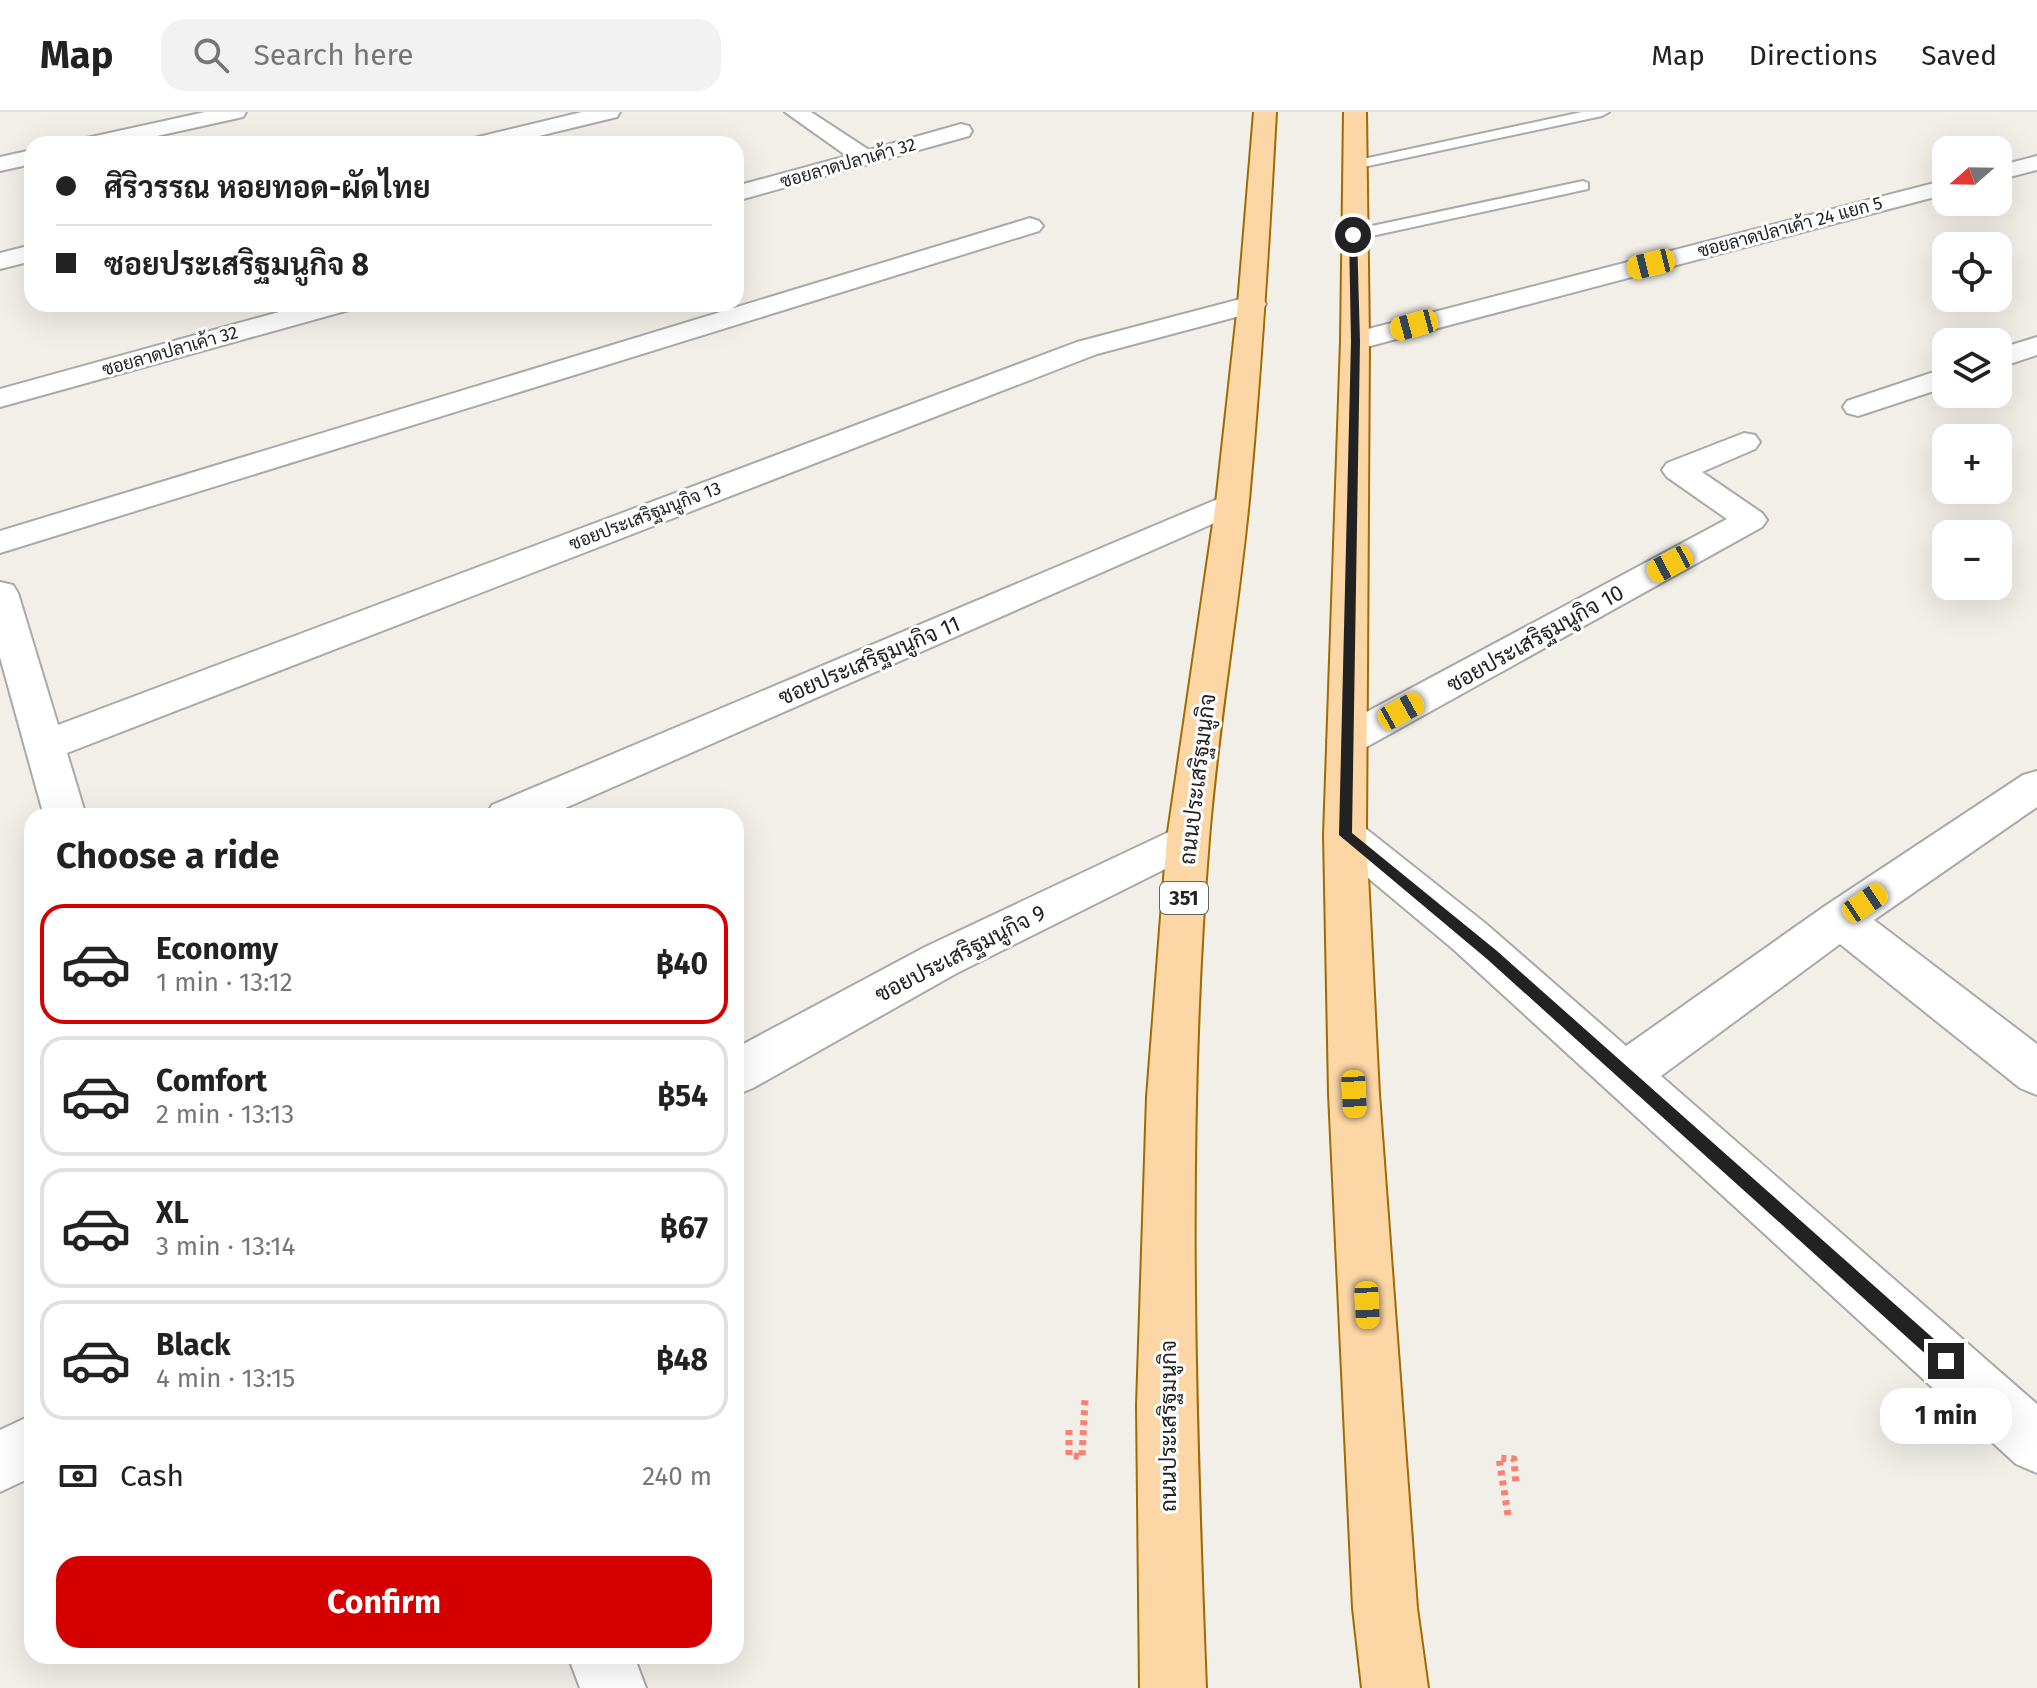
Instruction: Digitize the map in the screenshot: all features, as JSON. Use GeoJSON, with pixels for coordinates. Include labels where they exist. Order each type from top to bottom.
{"type":"FeatureCollection","features":[{"type":"Feature","properties":{"kind":"main road","name":"ถนนประเสริฐมนูกิจ"},"geometry":{"type":"LineString","coordinates":[[1173,1688],[1167,1359],[1172,1097],[1188,839],[1232,503],[1252,304],[1265,112]]}},
{"type":"Feature","properties":{"kind":"main road"},"geometry":{"type":"LineString","coordinates":[[1355,112],[1355,341],[1345,835],[1354,1094],[1385,1608],[1395,1688]]}},
{"type":"Feature","properties":{"kind":"street"},"geometry":{"type":"LineString","coordinates":[[126,136],[235,112]]}},
{"type":"Feature","properties":{"kind":"street"},"geometry":{"type":"LineString","coordinates":[[511,136],[609,112]]}},
{"type":"Feature","properties":{"kind":"street"},"geometry":{"type":"LineString","coordinates":[[796,112],[866,158]]}},
{"type":"Feature","properties":{"kind":"street","name":"ซอยลาดปลาเค้า 32"},"geometry":{"type":"LineString","coordinates":[[744,192],[961,131]]}},
{"type":"Feature","properties":{"kind":"street"},"geometry":{"type":"LineString","coordinates":[[0,164],[24,159]]}},
{"type":"Feature","properties":{"kind":"street"},"geometry":{"type":"LineString","coordinates":[[2012,169],[2037,163]]}},
{"type":"Feature","properties":{"kind":"street","name":"ซอยลาดปลาเค้า 24 แยก 5"},"geometry":{"type":"LineString","coordinates":[[1355,341],[1932,191]]}},
{"type":"Feature","properties":{"kind":"street"},"geometry":{"type":"LineString","coordinates":[[0,542],[1030,226]]}},
{"type":"Feature","properties":{"kind":"street"},"geometry":{"type":"LineString","coordinates":[[0,261],[24,255]]}},
{"type":"Feature","properties":{"kind":"street","name":"ซอยประเสริฐมนูกิจ 13"},"geometry":{"type":"LineString","coordinates":[[44,746],[1087,348],[1252,304]]}},
{"type":"Feature","properties":{"kind":"street","name":"ซอยลาดปลาเค้า 32"},"geometry":{"type":"LineString","coordinates":[[0,398],[310,312]]}},
{"type":"Feature","properties":{"kind":"street"},"geometry":{"type":"LineString","coordinates":[[2012,354],[2037,346]]}},
{"type":"Feature","properties":{"kind":"street"},"geometry":{"type":"LineString","coordinates":[[1858,407],[1932,382]]}},
{"type":"Feature","properties":{"kind":"street","name":"ซอยประเสริฐมนูกิจ 10"},"geometry":{"type":"LineString","coordinates":[[1347,740],[1750,520],[1678,470],[1744,442]]}},
{"type":"Feature","properties":{"kind":"street","name":"ซอยประเสริฐมนูกิจ 11"},"geometry":{"type":"LineString","coordinates":[[526,808],[1232,503]]}},
{"type":"Feature","properties":{"kind":"street"},"geometry":{"type":"LineString","coordinates":[[0,593],[63,808]]}},
{"type":"Feature","properties":{"kind":"street"},"geometry":{"type":"LineString","coordinates":[[1626,1074],[1841,919],[2037,786]]}},
{"type":"Feature","properties":{"kind":"street"},"geometry":{"type":"LineString","coordinates":[[1345,835],[1469,936],[2037,1443]]}},
{"type":"Feature","properties":{"kind":"street","name":"ซอยประเสริฐมนูกิจ 9"},"geometry":{"type":"LineString","coordinates":[[744,1069],[941,960],[1188,839]]}},
{"type":"Feature","properties":{"kind":"street"},"geometry":{"type":"LineString","coordinates":[[1841,919],[2037,1073]]}},
{"type":"Feature","properties":{"kind":"street"},"geometry":{"type":"LineString","coordinates":[[0,1462],[24,1449]]}},
{"type":"Feature","properties":{"kind":"street"},"geometry":{"type":"LineString","coordinates":[[604,1664],[613,1688]]}},
{"type":"Feature","properties":{"kind":"lane"},"geometry":{"type":"LineString","coordinates":[[1354,165],[1602,112]]}},
{"type":"Feature","properties":{"kind":"lane"},"geometry":{"type":"LineString","coordinates":[[1353,235],[1583,186]]}},
{"type":"Feature","properties":{"kind":"path"},"geometry":{"type":"LineString","coordinates":[[1069,1430],[1069,1455],[1082,1457],[1085,1400]]}},
{"type":"Feature","properties":{"kind":"path"},"geometry":{"type":"LineString","coordinates":[[1508,1515],[1499,1458],[1514,1459],[1516,1484]]}},
{"type":"Feature","properties":{"kind":"route"},"geometry":{"type":"LineString","coordinates":[[1353,235],[1355,341],[1345,835],[1492,955],[1946,1361]]}}]}
